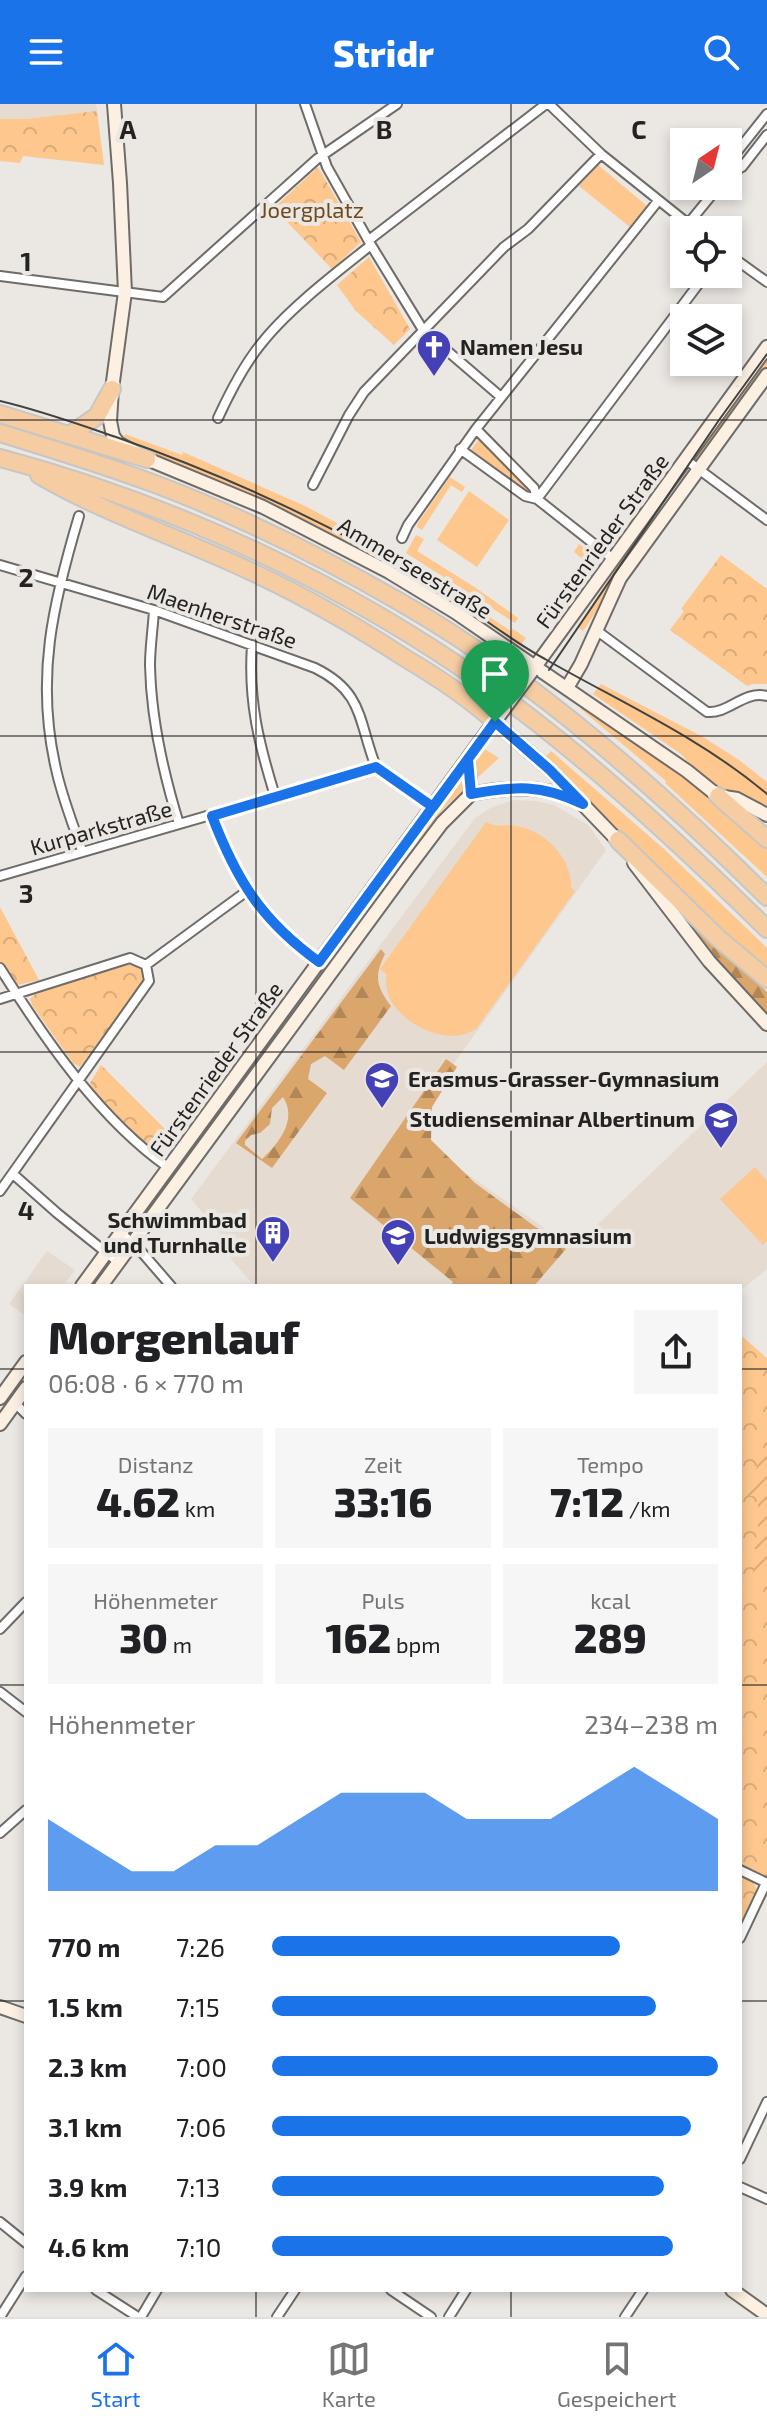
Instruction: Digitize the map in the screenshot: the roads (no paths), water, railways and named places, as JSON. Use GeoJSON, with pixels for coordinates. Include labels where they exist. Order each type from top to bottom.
{"type":"FeatureCollection","features":[{"type":"Feature","properties":{"kind":"highway"},"geometry":{"type":"LineString","coordinates":[[71,434],[97,416],[112,389]]}},
{"type":"Feature","properties":{"kind":"highway"},"geometry":{"type":"LineString","coordinates":[[0,414],[147,459]]}},
{"type":"Feature","properties":{"kind":"highway"},"geometry":{"type":"LineString","coordinates":[[0,433],[155,484],[220,510],[307,551],[402,603],[506,672],[572,722],[666,801],[767,897]]}},
{"type":"Feature","properties":{"kind":"highway"},"geometry":{"type":"LineString","coordinates":[[8,460],[79,498],[252,572],[316,605],[430,673],[497,719]]}},
{"type":"Feature","properties":{"kind":"highway"},"geometry":{"type":"LineString","coordinates":[[8,460],[75,479],[146,505],[266,556],[417,640],[559,740],[644,812],[767,929]]}},
{"type":"Feature","properties":{"kind":"highway"},"geometry":{"type":"LineString","coordinates":[[718,796],[767,839]]}},
{"type":"Feature","properties":{"kind":"highway"},"geometry":{"type":"LineString","coordinates":[[618,840],[718,938],[767,979]]}},
{"type":"Feature","properties":{"kind":"main road"},"geometry":{"type":"LineString","coordinates":[[112,389],[125,292],[114,104]]}},
{"type":"Feature","properties":{"kind":"main road","name":"Fürstenrieder Straße"},"geometry":{"type":"LineString","coordinates":[[83,1284],[767,347]]}},
{"type":"Feature","properties":{"kind":"main road","name":"Fürstenrieder Straße"},"geometry":{"type":"LineString","coordinates":[[567,688],[620,578],[698,468],[766,380]]}},
{"type":"Feature","properties":{"kind":"main road","name":"Ammerseestraße"},"geometry":{"type":"LineString","coordinates":[[112,389],[110,421],[113,436],[126,449],[263,507],[340,545],[455,612],[687,771],[718,796],[737,799],[767,815]]}},
{"type":"Feature","properties":{"kind":"main road"},"geometry":{"type":"LineString","coordinates":[[497,719],[618,840],[692,941],[767,1024]]}},
{"type":"Feature","properties":{"kind":"main road"},"geometry":{"type":"LineString","coordinates":[[468,759],[471,794],[530,787],[555,792],[583,804]]}},
{"type":"Feature","properties":{"kind":"main road","name":"Fürstenrieder Straße"},"geometry":{"type":"LineString","coordinates":[[102,1284],[408,868],[442,823],[471,794]]}},
{"type":"Feature","properties":{"kind":"main road"},"geometry":{"type":"LineString","coordinates":[[0,1424],[6,1396],[24,1365]]}},
{"type":"Feature","properties":{"kind":"main road"},"geometry":{"type":"LineString","coordinates":[[0,2007],[24,2015]]}},
{"type":"Feature","properties":{"kind":"main road"},"geometry":{"type":"LineString","coordinates":[[735,2292],[767,2315]]}},
{"type":"Feature","properties":{"kind":"street"},"geometry":{"type":"LineString","coordinates":[[305,104],[327,167],[423,330],[501,397]]}},
{"type":"Feature","properties":{"kind":"street"},"geometry":{"type":"LineString","coordinates":[[0,276],[163,297],[324,154],[397,104]]}},
{"type":"Feature","properties":{"kind":"street"},"geometry":{"type":"LineString","coordinates":[[218,418],[231,389],[263,341],[300,305],[370,242],[547,104],[601,154],[678,216]]}},
{"type":"Feature","properties":{"kind":"street"},"geometry":{"type":"LineString","coordinates":[[742,145],[767,114]]}},
{"type":"Feature","properties":{"kind":"street"},"geometry":{"type":"LineString","coordinates":[[742,167],[767,135]]}},
{"type":"Feature","properties":{"kind":"street"},"geometry":{"type":"LineString","coordinates":[[313,485],[364,392],[504,247],[528,229],[601,154]]}},
{"type":"Feature","properties":{"kind":"street"},"geometry":{"type":"LineString","coordinates":[[402,538],[460,449],[658,201]]}},
{"type":"Feature","properties":{"kind":"street"},"geometry":{"type":"LineString","coordinates":[[742,264],[767,282]]}},
{"type":"Feature","properties":{"kind":"street"},"geometry":{"type":"LineString","coordinates":[[537,499],[695,288]]}},
{"type":"Feature","properties":{"kind":"street"},"geometry":{"type":"LineString","coordinates":[[476,429],[534,488],[537,499]]}},
{"type":"Feature","properties":{"kind":"street"},"geometry":{"type":"LineString","coordinates":[[460,449],[525,496],[537,499],[613,559]]}},
{"type":"Feature","properties":{"kind":"street"},"geometry":{"type":"LineString","coordinates":[[685,459],[767,520]]}},
{"type":"Feature","properties":{"kind":"street"},"geometry":{"type":"LineString","coordinates":[[79,516],[59,581],[50,635],[47,710],[56,770],[82,851]]}},
{"type":"Feature","properties":{"kind":"street","name":"Maenherstraße"},"geometry":{"type":"LineString","coordinates":[[0,565],[154,610],[331,676],[343,685],[356,705],[376,767]]}},
{"type":"Feature","properties":{"kind":"street"},"geometry":{"type":"LineString","coordinates":[[154,610],[150,664],[154,726],[179,824]]}},
{"type":"Feature","properties":{"kind":"street"},"geometry":{"type":"LineString","coordinates":[[596,630],[707,712],[719,711],[755,694],[767,696]]}},
{"type":"Feature","properties":{"kind":"street"},"geometry":{"type":"LineString","coordinates":[[252,645],[250,677],[255,720],[275,796]]}},
{"type":"Feature","properties":{"kind":"street"},"geometry":{"type":"LineString","coordinates":[[376,767],[433,807]]}},
{"type":"Feature","properties":{"kind":"street","name":"Kurparkstraße"},"geometry":{"type":"LineString","coordinates":[[0,876],[376,767]]}},
{"type":"Feature","properties":{"kind":"street"},"geometry":{"type":"LineString","coordinates":[[212,816],[229,860],[247,891],[278,928],[319,962]]}},
{"type":"Feature","properties":{"kind":"street"},"geometry":{"type":"LineString","coordinates":[[146,965],[247,891]]}},
{"type":"Feature","properties":{"kind":"street"},"geometry":{"type":"LineString","coordinates":[[0,999],[130,958],[146,965]]}},
{"type":"Feature","properties":{"kind":"street"},"geometry":{"type":"LineString","coordinates":[[0,1191],[149,981],[146,965]]}},
{"type":"Feature","properties":{"kind":"street"},"geometry":{"type":"LineString","coordinates":[[0,968],[79,1080],[132,1139],[169,1168]]}},
{"type":"Feature","properties":{"kind":"street"},"geometry":{"type":"LineString","coordinates":[[13,1174],[118,1262]]}},
{"type":"Feature","properties":{"kind":"street"},"geometry":{"type":"LineString","coordinates":[[121,1233],[169,1284]]}},
{"type":"Feature","properties":{"kind":"street"},"geometry":{"type":"LineString","coordinates":[[6,1396],[24,1412]]}},
{"type":"Feature","properties":{"kind":"street"},"geometry":{"type":"LineString","coordinates":[[0,1629],[24,1604]]}},
{"type":"Feature","properties":{"kind":"street"},"geometry":{"type":"LineString","coordinates":[[0,1692],[24,1710]]}},
{"type":"Feature","properties":{"kind":"street"},"geometry":{"type":"LineString","coordinates":[[0,1833],[24,1812]]}},
{"type":"Feature","properties":{"kind":"street"},"geometry":{"type":"LineString","coordinates":[[742,1871],[766,1883],[742,1934]]}},
{"type":"Feature","properties":{"kind":"street"},"geometry":{"type":"LineString","coordinates":[[742,2155],[767,2102]]}},
{"type":"Feature","properties":{"kind":"street"},"geometry":{"type":"LineString","coordinates":[[742,2188],[767,2199]]}},
{"type":"Feature","properties":{"kind":"street"},"geometry":{"type":"LineString","coordinates":[[0,2222],[24,2241]]}},
{"type":"Feature","properties":{"kind":"street"},"geometry":{"type":"LineString","coordinates":[[0,2317],[24,2279]]}},
{"type":"Feature","properties":{"kind":"street"},"geometry":{"type":"LineString","coordinates":[[99,2292],[134,2316],[155,2292]]}},
{"type":"Feature","properties":{"kind":"street"},"geometry":{"type":"LineString","coordinates":[[277,2317],[294,2292]]}},
{"type":"Feature","properties":{"kind":"street"},"geometry":{"type":"LineString","coordinates":[[394,2292],[431,2317]]}},
{"type":"Feature","properties":{"kind":"street"},"geometry":{"type":"LineString","coordinates":[[449,2317],[465,2292]]}},
{"type":"Feature","properties":{"kind":"street"},"geometry":{"type":"LineString","coordinates":[[625,2317],[642,2292]]}},
{"type":"Feature","properties":{"kind":"tram line"},"geometry":{"type":"LineString","coordinates":[[549,670],[767,354]]}},
{"type":"Feature","properties":{"kind":"tram line"},"geometry":{"type":"LineString","coordinates":[[0,401],[158,452],[322,524],[439,589],[531,651],[688,738],[767,794]]}},
{"type":"Feature","properties":{"kind":"place","name":"Namen Jesu"},"geometry":{"type":"Point","coordinates":[434,378]}},
{"type":"Feature","properties":{"kind":"place","name":"Erasmus-Grasser-Gymnasium"},"geometry":{"type":"Point","coordinates":[382,1110]}},
{"type":"Feature","properties":{"kind":"place","name":"Studienseminar Albertinum"},"geometry":{"type":"Point","coordinates":[721,1150]}},
{"type":"Feature","properties":{"kind":"place","name":"Schwimmbad und Turnhalle"},"geometry":{"type":"Point","coordinates":[273,1264]}},
{"type":"Feature","properties":{"kind":"place","name":"Ludwigsgymnasium"},"geometry":{"type":"Point","coordinates":[398,1267]}},
{"type":"Feature","properties":{"kind":"park label","name":"Joergplatz"},"geometry":{"type":"Point","coordinates":[312,210]}}]}
